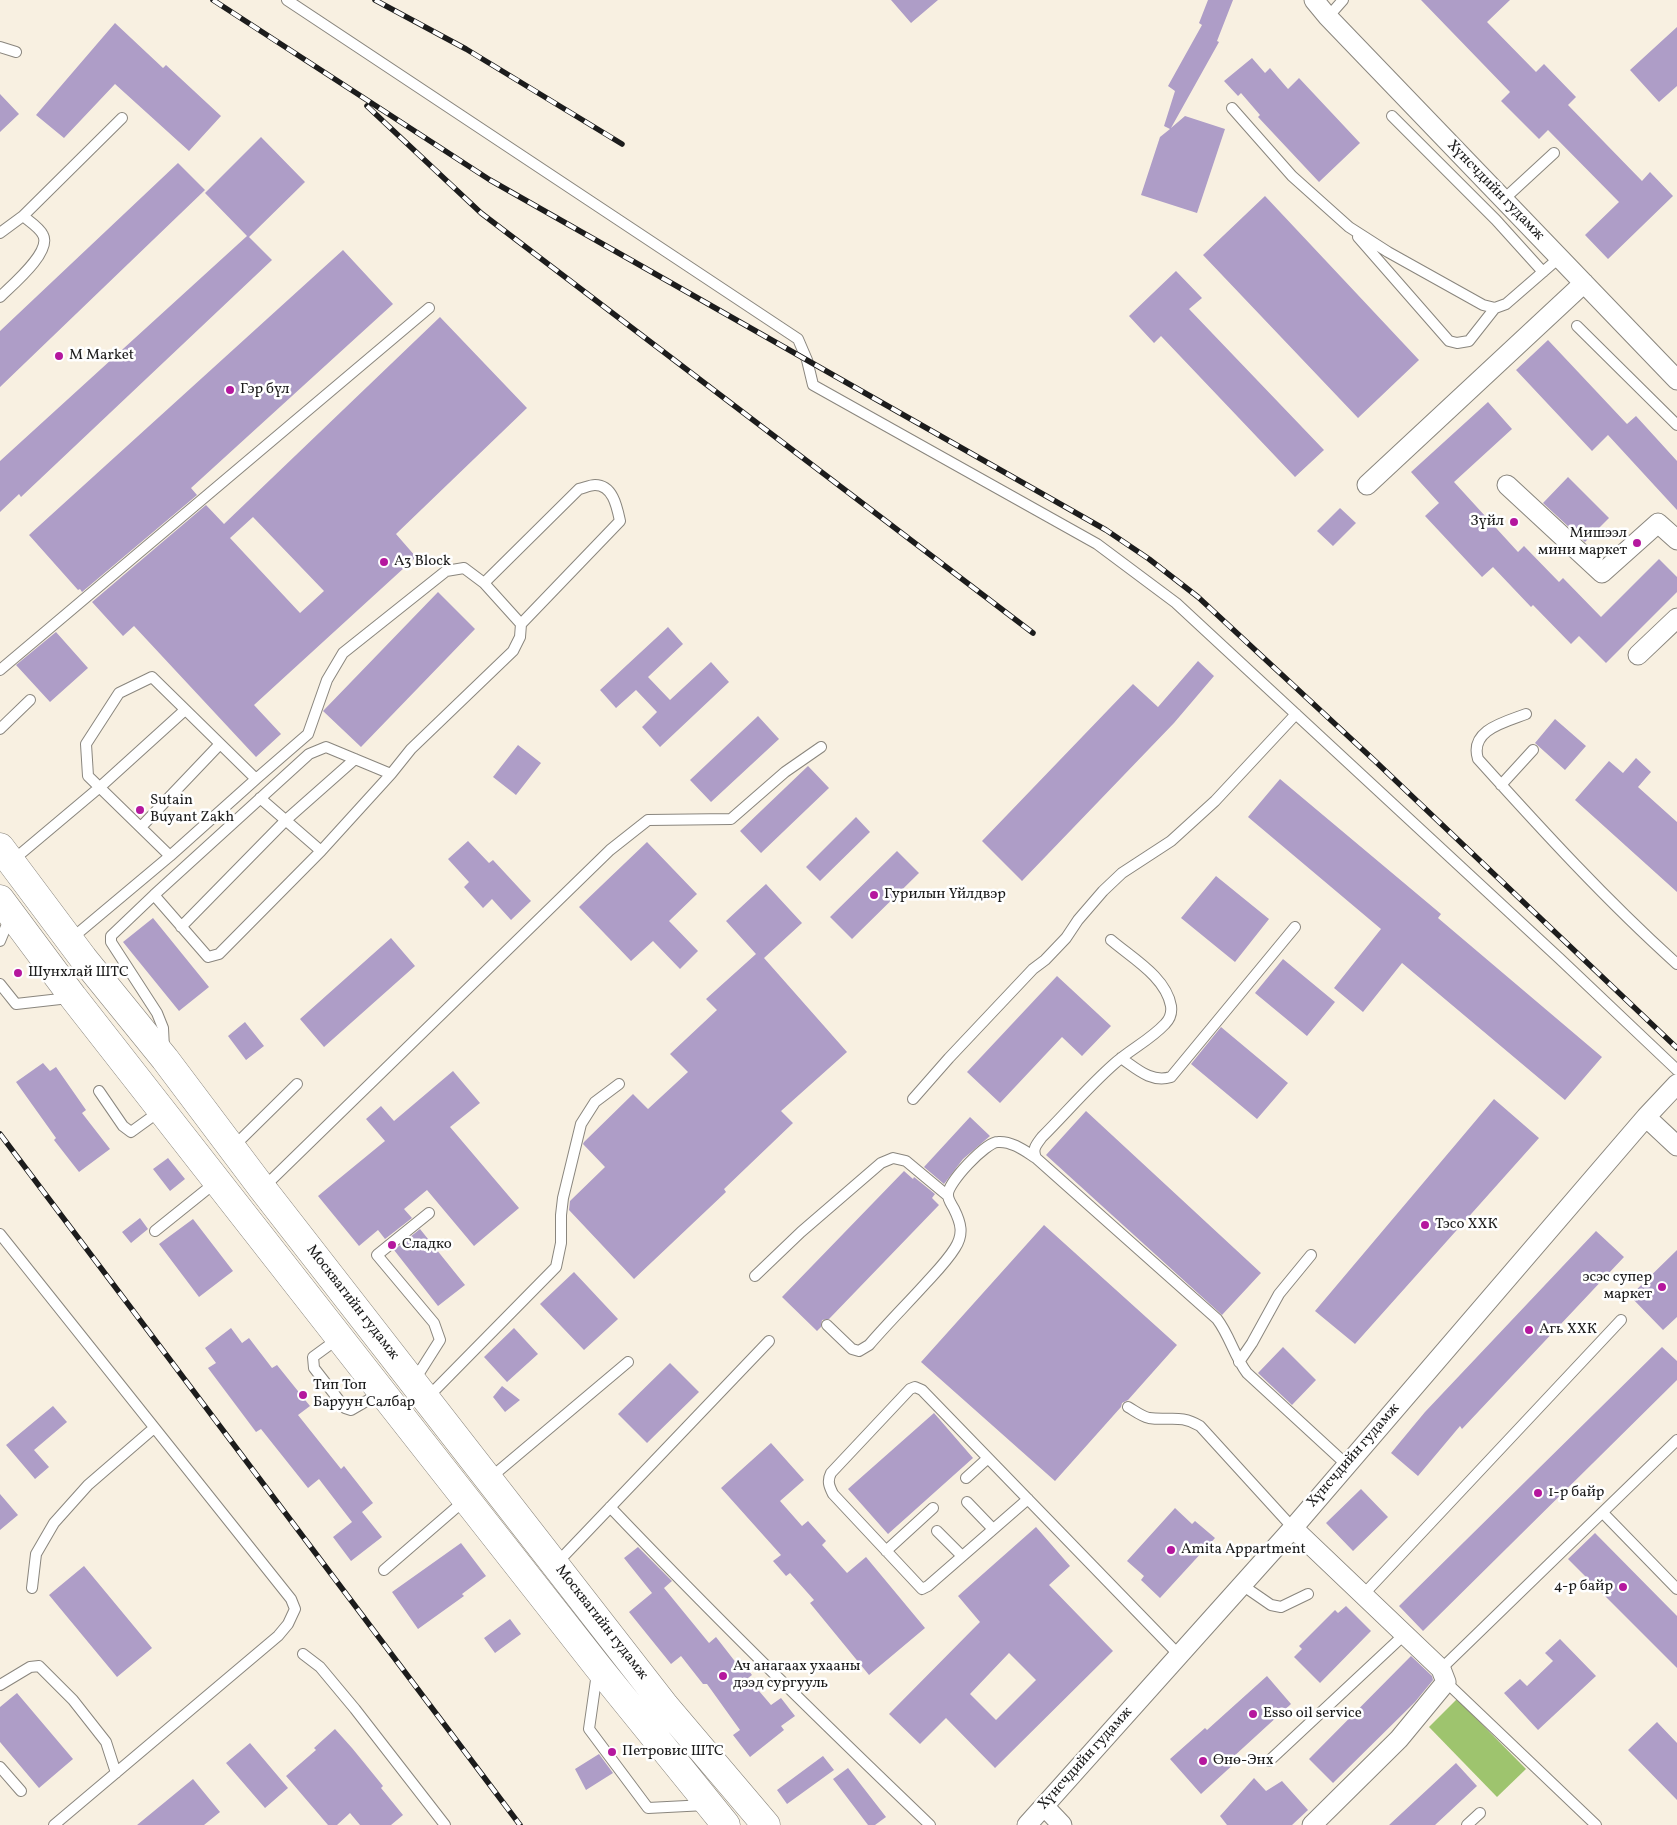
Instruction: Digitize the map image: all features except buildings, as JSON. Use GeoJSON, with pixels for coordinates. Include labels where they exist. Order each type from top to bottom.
{"type":"FeatureCollection","features":[{"type":"Feature","properties":{"kind":"highway","name":"Москвагийн гудамж"},"geometry":{"type":"LineString","coordinates":[[5,855],[665,1706],[766,1825]]}},
{"type":"Feature","properties":{"kind":"highway","name":"Москвагийн гудамж"},"geometry":{"type":"LineString","coordinates":[[6,906],[73,997],[161,1110],[598,1667],[718,1815]]}},
{"type":"Feature","properties":{"kind":"street","name":"Хүнсчдийн гудамж"},"geometry":{"type":"LineString","coordinates":[[1314,0],[1328,17],[1677,380]]}},
{"type":"Feature","properties":{"kind":"street"},"geometry":{"type":"LineString","coordinates":[[1366,486],[1584,283]]}},
{"type":"Feature","properties":{"kind":"street"},"geometry":{"type":"LineString","coordinates":[[1507,485],[1602,573],[1658,523],[1677,540]]}},
{"type":"Feature","properties":{"kind":"street"},"geometry":{"type":"LineString","coordinates":[[1638,655],[1677,618]]}},
{"type":"Feature","properties":{"kind":"street","name":"Хүнсчдийн гудамж"},"geometry":{"type":"LineString","coordinates":[[1028,1825],[1293,1528],[1646,1117],[1677,1084]]}},
{"type":"Feature","properties":{"kind":"street"},"geometry":{"type":"LineString","coordinates":[[1646,1117],[1677,1146]]}},
{"type":"Feature","properties":{"kind":"street"},"geometry":{"type":"LineString","coordinates":[[1293,1528],[1405,1634],[1444,1675],[1399,1739],[1312,1825]]}},
{"type":"Feature","properties":{"kind":"street"},"geometry":{"type":"LineString","coordinates":[[1044,1806],[1062,1825]]}},
{"type":"Feature","properties":{"kind":"lane"},"geometry":{"type":"LineString","coordinates":[[287,0],[798,339],[807,360],[813,386],[1097,544],[1176,603],[1677,1070]]}},
{"type":"Feature","properties":{"kind":"lane"},"geometry":{"type":"LineString","coordinates":[[1328,17],[1343,0]]}},
{"type":"Feature","properties":{"kind":"lane"},"geometry":{"type":"LineString","coordinates":[[0,48],[16,52]]}},
{"type":"Feature","properties":{"kind":"lane"},"geometry":{"type":"LineString","coordinates":[[1232,108],[1292,176],[1349,227],[1449,342],[1457,344],[1469,341],[1495,308],[1506,304],[1559,258]]}},
{"type":"Feature","properties":{"kind":"lane"},"geometry":{"type":"LineString","coordinates":[[1392,116],[1496,220],[1543,272]]}},
{"type":"Feature","properties":{"kind":"lane"},"geometry":{"type":"LineString","coordinates":[[0,234],[23,216],[122,118]]}},
{"type":"Feature","properties":{"kind":"lane"},"geometry":{"type":"LineString","coordinates":[[1503,200],[1554,153]]}},
{"type":"Feature","properties":{"kind":"lane"},"geometry":{"type":"LineString","coordinates":[[0,297],[37,259],[45,246],[43,234],[23,216]]}},
{"type":"Feature","properties":{"kind":"lane"},"geometry":{"type":"LineString","coordinates":[[1349,227],[1388,252],[1483,305],[1495,308]]}},
{"type":"Feature","properties":{"kind":"lane"},"geometry":{"type":"LineString","coordinates":[[0,670],[429,308]]}},
{"type":"Feature","properties":{"kind":"lane"},"geometry":{"type":"LineString","coordinates":[[1577,326],[1675,419]]}},
{"type":"Feature","properties":{"kind":"lane"},"geometry":{"type":"LineString","coordinates":[[154,895],[208,957],[219,954],[321,851],[391,774],[411,749],[513,651],[520,637],[521,624],[620,521],[616,504],[609,491],[595,485],[579,489],[484,583]]}},
{"type":"Feature","properties":{"kind":"lane"},"geometry":{"type":"LineString","coordinates":[[70,941],[308,734],[326,680],[343,652],[446,571],[464,568],[484,583],[521,624]]}},
{"type":"Feature","properties":{"kind":"lane"},"geometry":{"type":"LineString","coordinates":[[170,856],[88,776],[86,744],[119,693],[152,677],[256,779]]}},
{"type":"Feature","properties":{"kind":"lane"},"geometry":{"type":"LineString","coordinates":[[0,729],[30,700]]}},
{"type":"Feature","properties":{"kind":"lane"},"geometry":{"type":"LineString","coordinates":[[5,855],[100,787],[186,710]]}},
{"type":"Feature","properties":{"kind":"lane"},"geometry":{"type":"LineString","coordinates":[[913,1099],[1020,982],[1066,938],[1078,920],[1103,891],[1122,873],[1171,841],[1214,801],[1296,714]]}},
{"type":"Feature","properties":{"kind":"lane"},"geometry":{"type":"LineString","coordinates":[[1526,714],[1491,728],[1479,739],[1475,750],[1478,759],[1564,854],[1637,928],[1677,964]]}},
{"type":"Feature","properties":{"kind":"lane"},"geometry":{"type":"LineString","coordinates":[[141,827],[220,744]]}},
{"type":"Feature","properties":{"kind":"lane"},"geometry":{"type":"LineString","coordinates":[[165,1059],[164,1028],[157,1012],[110,939],[111,936],[310,754],[326,747],[391,774]]}},
{"type":"Feature","properties":{"kind":"lane"},"geometry":{"type":"LineString","coordinates":[[262,1188],[610,850],[648,820],[731,819],[785,772],[821,747]]}},
{"type":"Feature","properties":{"kind":"lane"},"geometry":{"type":"LineString","coordinates":[[1502,785],[1533,750]]}},
{"type":"Feature","properties":{"kind":"lane"},"geometry":{"type":"LineString","coordinates":[[181,927],[286,820],[355,759]]}},
{"type":"Feature","properties":{"kind":"lane"},"geometry":{"type":"LineString","coordinates":[[260,798],[321,851]]}},
{"type":"Feature","properties":{"kind":"lane"},"geometry":{"type":"LineString","coordinates":[[0,941],[6,906]]}},
{"type":"Feature","properties":{"kind":"lane"},"geometry":{"type":"LineString","coordinates":[[1121,1058],[1149,1077],[1162,1080],[1171,1077],[1294,927]]}},
{"type":"Feature","properties":{"kind":"lane"},"geometry":{"type":"LineString","coordinates":[[1036,1158],[1033,1153],[1034,1147],[1042,1137],[1121,1058],[1142,1044],[1166,1023],[1171,1015],[1171,1008],[1163,986],[1152,974],[1111,940]]}},
{"type":"Feature","properties":{"kind":"lane"},"geometry":{"type":"LineString","coordinates":[[0,984],[16,1004],[73,997]]}},
{"type":"Feature","properties":{"kind":"lane"},"geometry":{"type":"LineString","coordinates":[[232,1149],[297,1084]]}},
{"type":"Feature","properties":{"kind":"lane"},"geometry":{"type":"LineString","coordinates":[[420,1391],[556,1267],[561,1243],[563,1198],[581,1124],[595,1102],[619,1084]]}},
{"type":"Feature","properties":{"kind":"lane"},"geometry":{"type":"LineString","coordinates":[[98,1091],[123,1126],[131,1132],[161,1110]]}},
{"type":"Feature","properties":{"kind":"lane"},"geometry":{"type":"LineString","coordinates":[[948,1196],[955,1178],[994,1142],[1012,1144],[1036,1158],[1218,1319],[1227,1332],[1239,1362],[1247,1373],[1347,1465]]}},
{"type":"Feature","properties":{"kind":"lane"},"geometry":{"type":"LineString","coordinates":[[755,1276],[801,1232],[881,1163],[893,1158],[906,1161],[948,1196],[961,1225],[960,1240],[955,1250],[933,1276],[869,1345],[859,1351],[852,1349],[827,1325]]}},
{"type":"Feature","properties":{"kind":"lane"},"geometry":{"type":"LineString","coordinates":[[154,1231],[217,1181]]}},
{"type":"Feature","properties":{"kind":"lane"},"geometry":{"type":"LineString","coordinates":[[420,1391],[440,1340],[434,1323],[376,1255],[429,1213]]}},
{"type":"Feature","properties":{"kind":"lane"},"geometry":{"type":"LineString","coordinates":[[0,1234],[291,1599],[295,1609],[288,1624],[278,1636],[54,1825]]}},
{"type":"Feature","properties":{"kind":"lane"},"geometry":{"type":"LineString","coordinates":[[1239,1362],[1252,1344],[1279,1294],[1311,1255]]}},
{"type":"Feature","properties":{"kind":"lane"},"geometry":{"type":"LineString","coordinates":[[1363,1594],[1621,1320]]}},
{"type":"Feature","properties":{"kind":"lane"},"geometry":{"type":"LineString","coordinates":[[339,1337],[313,1357],[314,1368],[345,1408],[350,1410],[382,1392]]}},
{"type":"Feature","properties":{"kind":"lane"},"geometry":{"type":"LineString","coordinates":[[555,1565],[769,1341]]}},
{"type":"Feature","properties":{"kind":"lane"},"geometry":{"type":"LineString","coordinates":[[489,1479],[628,1362]]}},
{"type":"Feature","properties":{"kind":"lane"},"geometry":{"type":"LineString","coordinates":[[1028,1499],[928,1586],[922,1589],[833,1494],[829,1488],[828,1478],[831,1472],[910,1389],[915,1387],[922,1390],[1028,1499],[1179,1655]]}},
{"type":"Feature","properties":{"kind":"lane"},"geometry":{"type":"LineString","coordinates":[[1128,1407],[1148,1418],[1183,1418],[1200,1426],[1293,1528]]}},
{"type":"Feature","properties":{"kind":"lane"},"geometry":{"type":"LineString","coordinates":[[32,1588],[36,1554],[54,1523],[88,1485],[154,1428]]}},
{"type":"Feature","properties":{"kind":"lane"},"geometry":{"type":"LineString","coordinates":[[1596,1825],[1444,1675],[1677,1440]]}},
{"type":"Feature","properties":{"kind":"lane"},"geometry":{"type":"LineString","coordinates":[[966,1478],[988,1458]]}},
{"type":"Feature","properties":{"kind":"lane"},"geometry":{"type":"LineString","coordinates":[[384,1570],[466,1499]]}},
{"type":"Feature","properties":{"kind":"lane"},"geometry":{"type":"LineString","coordinates":[[967,1502],[993,1529]]}},
{"type":"Feature","properties":{"kind":"lane"},"geometry":{"type":"LineString","coordinates":[[610,1508],[799,1700],[930,1825]]}},
{"type":"Feature","properties":{"kind":"lane"},"geometry":{"type":"LineString","coordinates":[[886,1551],[932,1508]]}},
{"type":"Feature","properties":{"kind":"lane"},"geometry":{"type":"LineString","coordinates":[[1603,1513],[1677,1589]]}},
{"type":"Feature","properties":{"kind":"lane"},"geometry":{"type":"LineString","coordinates":[[937,1531],[962,1556]]}},
{"type":"Feature","properties":{"kind":"lane"},"geometry":{"type":"LineString","coordinates":[[1242,1585],[1271,1605],[1281,1607],[1308,1594]]}},
{"type":"Feature","properties":{"kind":"lane"},"geometry":{"type":"LineString","coordinates":[[1269,1761],[1405,1634]]}},
{"type":"Feature","properties":{"kind":"lane"},"geometry":{"type":"LineString","coordinates":[[303,1654],[320,1667],[355,1708],[445,1825]]}},
{"type":"Feature","properties":{"kind":"lane"},"geometry":{"type":"LineString","coordinates":[[0,1685],[30,1667],[39,1666],[73,1700],[106,1742],[116,1773]]}},
{"type":"Feature","properties":{"kind":"lane"},"geometry":{"type":"LineString","coordinates":[[598,1667],[589,1729],[648,1808],[718,1815]]}},
{"type":"Feature","properties":{"kind":"lane"},"geometry":{"type":"LineString","coordinates":[[0,1767],[21,1791]]}},
{"type":"Feature","properties":{"kind":"lane"},"geometry":{"type":"LineString","coordinates":[[1467,1825],[1480,1813]]}},
{"type":"Feature","properties":{"kind":"green space"},"geometry":{"type":"Polygon","coordinates":[[[1457,1699],[1526,1769],[1497,1797],[1429,1727],[1457,1699]]]}},
{"type":"Feature","properties":{"kind":"railway"},"geometry":{"type":"LineString","coordinates":[[213,0],[490,180],[1106,530],[1149,559],[1198,597],[1375,761],[1677,1048]]}},
{"type":"Feature","properties":{"kind":"railway"},"geometry":{"type":"LineString","coordinates":[[375,0],[466,49],[622,144]]}},
{"type":"Feature","properties":{"kind":"railway"},"geometry":{"type":"LineString","coordinates":[[367,106],[481,213],[1033,633]]}},
{"type":"Feature","properties":{"kind":"railway"},"geometry":{"type":"LineString","coordinates":[[0,1134],[520,1825]]}},
{"type":"Feature","properties":{"kind":"place","name":"М Market"},"geometry":{"type":"Point","coordinates":[59,356]}},
{"type":"Feature","properties":{"kind":"place","name":"Гэр бүл"},"geometry":{"type":"Point","coordinates":[230,390]}},
{"type":"Feature","properties":{"kind":"place","name":"Зүйл"},"geometry":{"type":"Point","coordinates":[1514,522]}},
{"type":"Feature","properties":{"kind":"place","name":"Мишээл мини маркет"},"geometry":{"type":"Point","coordinates":[1637,543]}},
{"type":"Feature","properties":{"kind":"place","name":"A3 Block"},"geometry":{"type":"Point","coordinates":[384,562]}},
{"type":"Feature","properties":{"kind":"place","name":"Sutain Buyant Zakh"},"geometry":{"type":"Point","coordinates":[140,810]}},
{"type":"Feature","properties":{"kind":"place","name":"Гурилын Үйлдвэр"},"geometry":{"type":"Point","coordinates":[874,895]}},
{"type":"Feature","properties":{"kind":"place","name":"Шунхлай ШТС"},"geometry":{"type":"Point","coordinates":[18,973]}},
{"type":"Feature","properties":{"kind":"place","name":"Тэсо ХХК"},"geometry":{"type":"Point","coordinates":[1425,1225]}},
{"type":"Feature","properties":{"kind":"place","name":"Сладко"},"geometry":{"type":"Point","coordinates":[392,1245]}},
{"type":"Feature","properties":{"kind":"place","name":"эсэс супер маркет"},"geometry":{"type":"Point","coordinates":[1662,1287]}},
{"type":"Feature","properties":{"kind":"place","name":"Агь ХХК"},"geometry":{"type":"Point","coordinates":[1529,1330]}},
{"type":"Feature","properties":{"kind":"place","name":"Тип Топ Баруун Салбар"},"geometry":{"type":"Point","coordinates":[303,1395]}},
{"type":"Feature","properties":{"kind":"place","name":"1-р байр"},"geometry":{"type":"Point","coordinates":[1538,1493]}},
{"type":"Feature","properties":{"kind":"place","name":"Amita Appartment"},"geometry":{"type":"Point","coordinates":[1171,1550]}},
{"type":"Feature","properties":{"kind":"place","name":"4-р байр"},"geometry":{"type":"Point","coordinates":[1623,1587]}},
{"type":"Feature","properties":{"kind":"place","name":"Ач анагаах ухааны дээд сургууль"},"geometry":{"type":"Point","coordinates":[723,1676]}},
{"type":"Feature","properties":{"kind":"place","name":"Esso oil service"},"geometry":{"type":"Point","coordinates":[1253,1714]}},
{"type":"Feature","properties":{"kind":"place","name":"Петровис ШТС"},"geometry":{"type":"Point","coordinates":[612,1752]}},
{"type":"Feature","properties":{"kind":"place","name":"Өнө-Энх"},"geometry":{"type":"Point","coordinates":[1203,1761]}}]}
